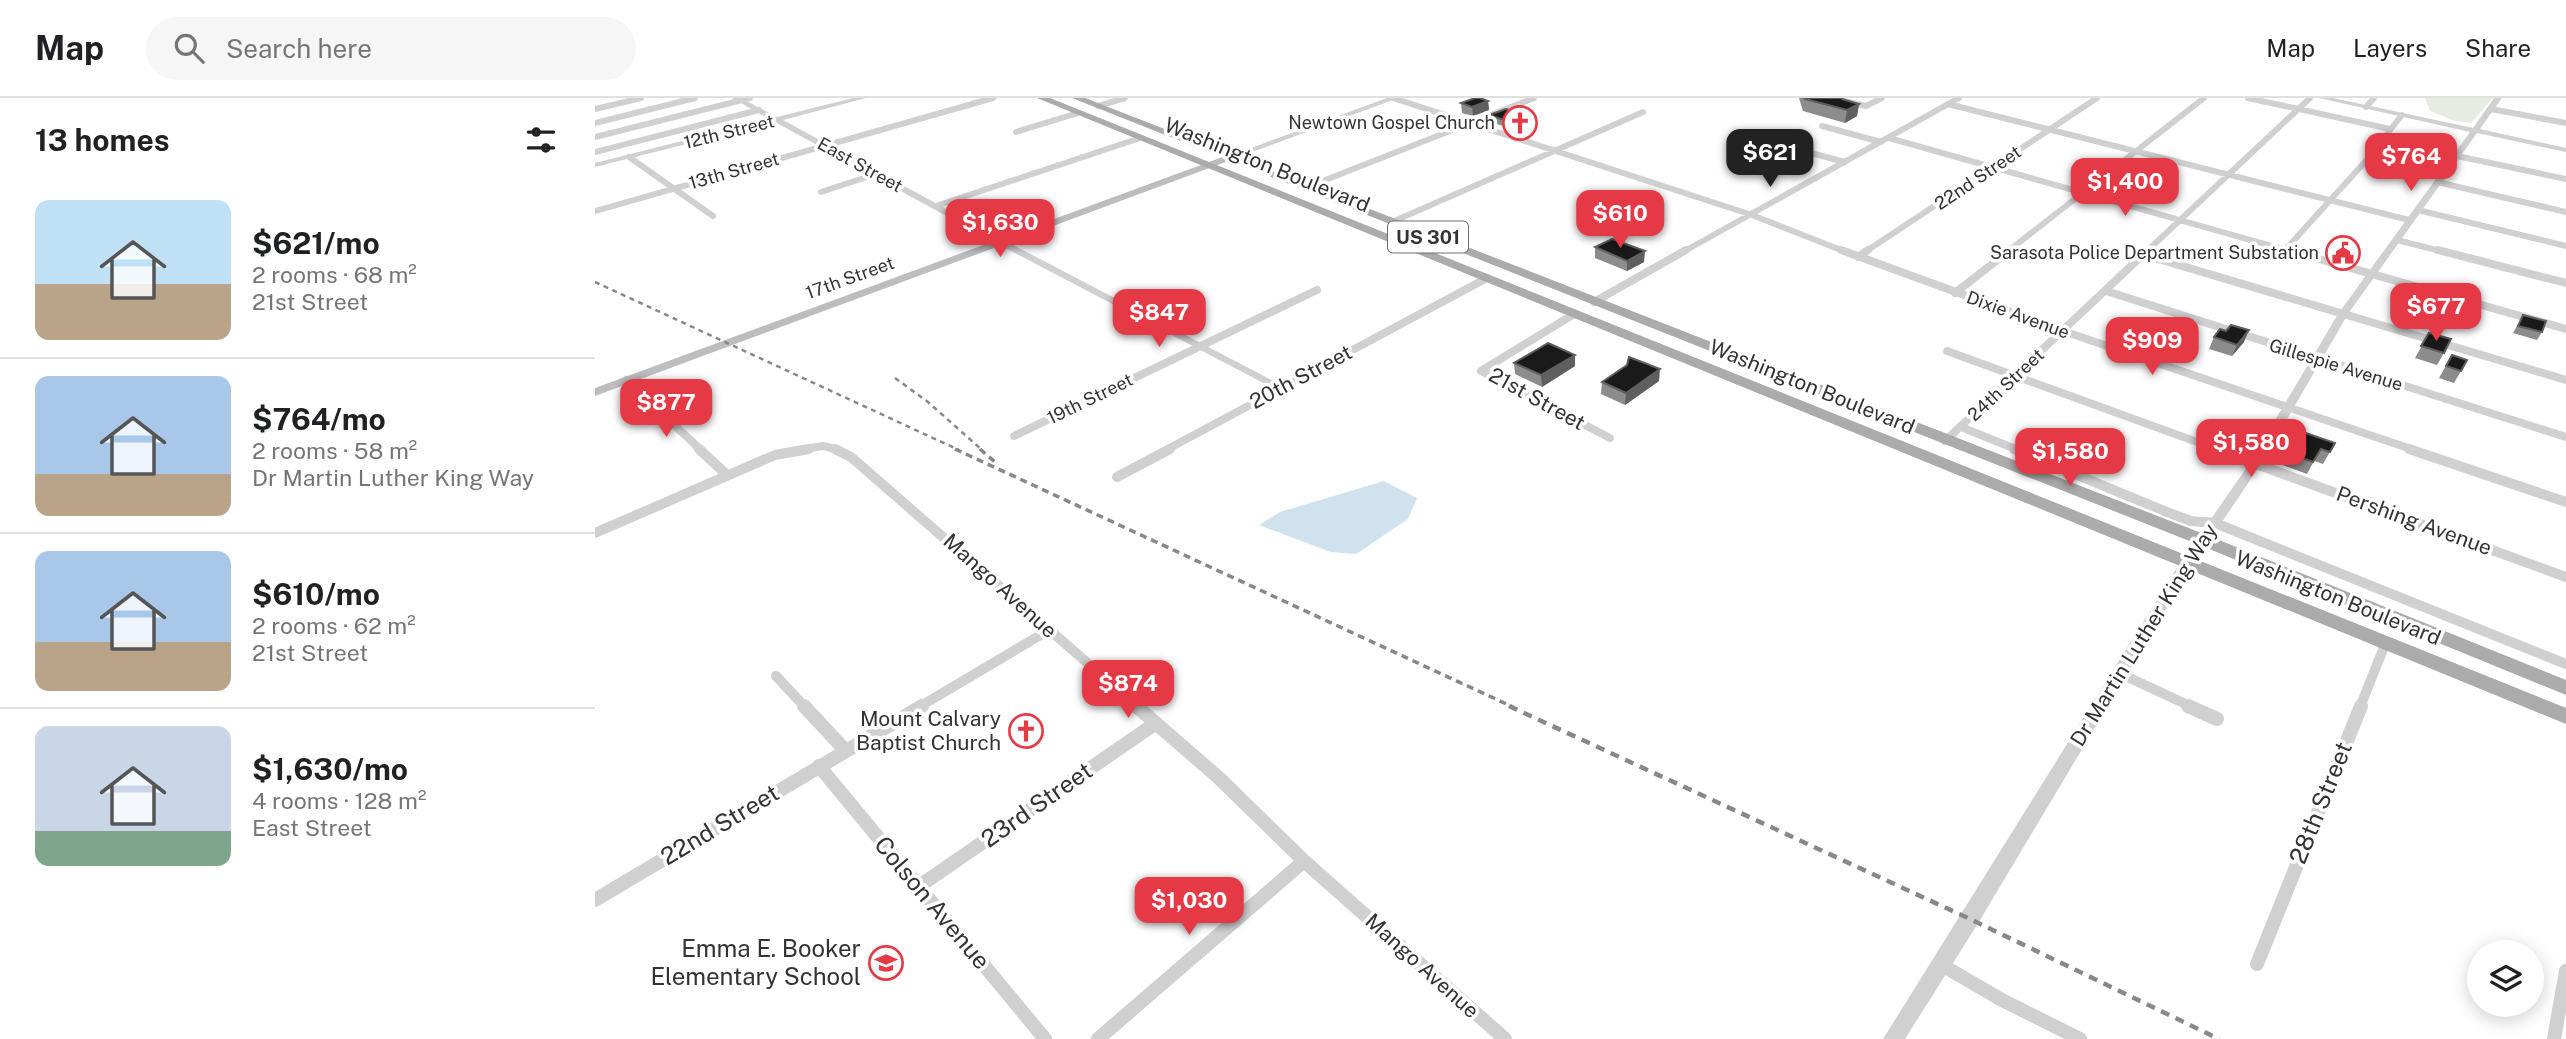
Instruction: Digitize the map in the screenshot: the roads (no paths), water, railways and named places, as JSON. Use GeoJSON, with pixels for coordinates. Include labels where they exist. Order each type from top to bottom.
{"type":"FeatureCollection","features":[{"type":"Feature","properties":{"kind":"main road","name":"Washington Boulevard"},"geometry":{"type":"LineString","coordinates":[[1042,98],[2566,716]]}},
{"type":"Feature","properties":{"kind":"main road"},"geometry":{"type":"LineString","coordinates":[[1057,98],[1079,106],[1098,106]]}},
{"type":"Feature","properties":{"kind":"main road","name":"Washington Boulevard"},"geometry":{"type":"LineString","coordinates":[[1077,98],[1945,441],[2203,540],[2566,688]]}},
{"type":"Feature","properties":{"kind":"main road"},"geometry":{"type":"LineString","coordinates":[[1078,113],[1099,113],[1131,125],[1143,124]]}},
{"type":"Feature","properties":{"kind":"main road","name":"17th Street"},"geometry":{"type":"LineString","coordinates":[[595,391],[1228,158]]}},
{"type":"Feature","properties":{"kind":"main road"},"geometry":{"type":"LineString","coordinates":[[1288,198],[1314,201],[1365,222],[1392,222]]}},
{"type":"Feature","properties":{"kind":"main road"},"geometry":{"type":"LineString","coordinates":[[1378,234],[1402,235],[1462,259],[1492,262]]}},
{"type":"Feature","properties":{"kind":"main road"},"geometry":{"type":"LineString","coordinates":[[1550,304],[1594,302]]}},
{"type":"Feature","properties":{"kind":"main road"},"geometry":{"type":"LineString","coordinates":[[1574,314],[1629,316]]}},
{"type":"Feature","properties":{"kind":"main road"},"geometry":{"type":"LineString","coordinates":[[1677,356],[1710,361],[1794,392],[1816,390]]}},
{"type":"Feature","properties":{"kind":"main road"},"geometry":{"type":"LineString","coordinates":[[1796,406],[1845,413],[1927,445],[1945,441]]}},
{"type":"Feature","properties":{"kind":"street"},"geometry":{"type":"LineString","coordinates":[[595,109],[641,98]]}},
{"type":"Feature","properties":{"kind":"street"},"geometry":{"type":"LineString","coordinates":[[595,123],[695,98]]}},
{"type":"Feature","properties":{"kind":"street","name":"12th Street"},"geometry":{"type":"LineString","coordinates":[[595,165],[862,98]]}},
{"type":"Feature","properties":{"kind":"street","name":"13th Street"},"geometry":{"type":"LineString","coordinates":[[595,211],[993,98]]}},
{"type":"Feature","properties":{"kind":"street"},"geometry":{"type":"LineString","coordinates":[[1098,106],[1125,98]]}},
{"type":"Feature","properties":{"kind":"street"},"geometry":{"type":"LineString","coordinates":[[1394,98],[1752,215]]}},
{"type":"Feature","properties":{"kind":"street","name":"17th Street"},"geometry":{"type":"LineString","coordinates":[[1228,158],[1394,98]]}},
{"type":"Feature","properties":{"kind":"street"},"geometry":{"type":"LineString","coordinates":[[1305,188],[1534,98]]}},
{"type":"Feature","properties":{"kind":"street"},"geometry":{"type":"LineString","coordinates":[[1832,98],[1866,106],[1882,98]]}},
{"type":"Feature","properties":{"kind":"street"},"geometry":{"type":"LineString","coordinates":[[1594,302],[1959,98]]}},
{"type":"Feature","properties":{"kind":"street","name":"22nd Street"},"geometry":{"type":"LineString","coordinates":[[1858,257],[2097,98]]}},
{"type":"Feature","properties":{"kind":"street"},"geometry":{"type":"LineString","coordinates":[[1955,293],[2204,98]]}},
{"type":"Feature","properties":{"kind":"street"},"geometry":{"type":"LineString","coordinates":[[2248,98],[2390,129]]}},
{"type":"Feature","properties":{"kind":"street","name":"24th Street"},"geometry":{"type":"LineString","coordinates":[[1945,441],[2145,256],[2310,98]]}},
{"type":"Feature","properties":{"kind":"street"},"geometry":{"type":"LineString","coordinates":[[2323,98],[2566,150]]}},
{"type":"Feature","properties":{"kind":"street"},"geometry":{"type":"LineString","coordinates":[[2366,107],[2374,98]]}},
{"type":"Feature","properties":{"kind":"street","name":"Dr Martin Luther King Way"},"geometry":{"type":"LineString","coordinates":[[1893,1039],[2188,562],[2255,464],[2343,314],[2498,98]]}},
{"type":"Feature","properties":{"kind":"street"},"geometry":{"type":"LineString","coordinates":[[595,137],[742,99]]}},
{"type":"Feature","properties":{"kind":"street","name":"East Street"},"geometry":{"type":"LineString","coordinates":[[742,99],[1000,241],[1281,388]]}},
{"type":"Feature","properties":{"kind":"street"},"geometry":{"type":"LineString","coordinates":[[1948,104],[2409,220]]}},
{"type":"Feature","properties":{"kind":"street"},"geometry":{"type":"LineString","coordinates":[[2491,109],[2566,123]]}},
{"type":"Feature","properties":{"kind":"street"},"geometry":{"type":"LineString","coordinates":[[595,152],[759,110]]}},
{"type":"Feature","properties":{"kind":"street"},"geometry":{"type":"LineString","coordinates":[[1392,222],[1643,112]]}},
{"type":"Feature","properties":{"kind":"street"},"geometry":{"type":"LineString","coordinates":[[1016,132],[1078,113]]}},
{"type":"Feature","properties":{"kind":"street"},"geometry":{"type":"LineString","coordinates":[[2286,249],[2402,115]]}},
{"type":"Feature","properties":{"kind":"street"},"geometry":{"type":"LineString","coordinates":[[1822,126],[1995,168],[2566,328]]}},
{"type":"Feature","properties":{"kind":"street"},"geometry":{"type":"LineString","coordinates":[[936,206],[1140,138]]}},
{"type":"Feature","properties":{"kind":"street"},"geometry":{"type":"LineString","coordinates":[[1761,161],[1798,140]]}},
{"type":"Feature","properties":{"kind":"street"},"geometry":{"type":"LineString","coordinates":[[1788,146],[1845,162]]}},
{"type":"Feature","properties":{"kind":"street"},"geometry":{"type":"LineString","coordinates":[[2457,156],[2566,180]]}},
{"type":"Feature","properties":{"kind":"street"},"geometry":{"type":"LineString","coordinates":[[629,157],[713,216]]}},
{"type":"Feature","properties":{"kind":"street"},"geometry":{"type":"LineString","coordinates":[[821,192],[876,174]]}},
{"type":"Feature","properties":{"kind":"street"},"geometry":{"type":"LineString","coordinates":[[2437,182],[2566,212]]}},
{"type":"Feature","properties":{"kind":"street"},"geometry":{"type":"LineString","coordinates":[[2418,210],[2566,246]]}},
{"type":"Feature","properties":{"kind":"street","name":"Dixie Avenue"},"geometry":{"type":"LineString","coordinates":[[1752,215],[1955,293],[2566,502]]}},
{"type":"Feature","properties":{"kind":"street"},"geometry":{"type":"LineString","coordinates":[[2397,240],[2566,284]]}},
{"type":"Feature","properties":{"kind":"street"},"geometry":{"type":"LineString","coordinates":[[2145,256],[2566,380]]}},
{"type":"Feature","properties":{"kind":"street","name":"20th Street"},"geometry":{"type":"LineString","coordinates":[[1117,477],[1487,278]]}},
{"type":"Feature","properties":{"kind":"street","name":"19th Street"},"geometry":{"type":"LineString","coordinates":[[1014,436],[1317,290]]}},
{"type":"Feature","properties":{"kind":"street","name":"Gillespie Avenue"},"geometry":{"type":"LineString","coordinates":[[2106,291],[2566,437]]}},
{"type":"Feature","properties":{"kind":"street","name":"21st Street"},"geometry":{"type":"LineString","coordinates":[[1574,314],[1481,372],[1610,438]]}},
{"type":"Feature","properties":{"kind":"street","name":"Pershing Avenue"},"geometry":{"type":"LineString","coordinates":[[1947,351],[2566,577]]}},
{"type":"Feature","properties":{"kind":"street"},"geometry":{"type":"LineString","coordinates":[[595,533],[727,475],[626,380]]}},
{"type":"Feature","properties":{"kind":"street"},"geometry":{"type":"LineString","coordinates":[[1961,427],[2191,521],[2215,523],[2566,664]]}},
{"type":"Feature","properties":{"kind":"street","name":"Mango Avenue"},"geometry":{"type":"LineString","coordinates":[[727,475],[788,451],[823,446],[837,449],[952,542],[1156,723],[1304,861],[1501,1038]]}},
{"type":"Feature","properties":{"kind":"street","name":"22nd Street"},"geometry":{"type":"LineString","coordinates":[[595,900],[1049,630]]}},
{"type":"Feature","properties":{"kind":"street","name":"28th Street"},"geometry":{"type":"LineString","coordinates":[[2257,964],[2386,642]]}},
{"type":"Feature","properties":{"kind":"street"},"geometry":{"type":"LineString","coordinates":[[2119,673],[2217,719]]}},
{"type":"Feature","properties":{"kind":"street"},"geometry":{"type":"LineString","coordinates":[[776,676],[845,750]]}},
{"type":"Feature","properties":{"kind":"street","name":"23rd Street"},"geometry":{"type":"LineString","coordinates":[[918,887],[1156,723]]}},
{"type":"Feature","properties":{"kind":"street","name":"Colson Avenue"},"geometry":{"type":"LineString","coordinates":[[820,766],[1045,1039]]}},
{"type":"Feature","properties":{"kind":"street"},"geometry":{"type":"LineString","coordinates":[[1098,1039],[1304,861]]}},
{"type":"Feature","properties":{"kind":"street"},"geometry":{"type":"LineString","coordinates":[[1940,964],[2002,1000],[2080,1039]]}},
{"type":"Feature","properties":{"kind":"street"},"geometry":{"type":"LineString","coordinates":[[2554,1039],[2566,971]]}},
{"type":"Feature","properties":{"kind":"water"},"geometry":{"type":"Polygon","coordinates":[[[1384,481],[1417,498],[1408,519],[1356,554],[1331,552],[1259,525],[1280,512],[1384,481]]]}},
{"type":"Feature","properties":{"kind":"railway"},"geometry":{"type":"LineString","coordinates":[[595,282],[959,450]]}},
{"type":"Feature","properties":{"kind":"railway"},"geometry":{"type":"LineString","coordinates":[[895,378],[928,402],[982,450]]}},
{"type":"Feature","properties":{"kind":"railway"},"geometry":{"type":"LineString","coordinates":[[955,449],[1513,707]]}},
{"type":"Feature","properties":{"kind":"railway"},"geometry":{"type":"LineString","coordinates":[[980,449],[995,462]]}},
{"type":"Feature","properties":{"kind":"railway"},"geometry":{"type":"LineString","coordinates":[[1509,706],[1970,919],[2219,1039]]}},
{"type":"Feature","properties":{"kind":"place","name":"Newtown Gospel Church"},"geometry":{"type":"Point","coordinates":[1520,123]}},
{"type":"Feature","properties":{"kind":"place","name":"Sarasota Police Department Substation"},"geometry":{"type":"Point","coordinates":[2343,253]}},
{"type":"Feature","properties":{"kind":"place","name":"Mount Calvary Baptist Church"},"geometry":{"type":"Point","coordinates":[1026,731]}},
{"type":"Feature","properties":{"kind":"place","name":"Emma E. Booker Elementary School"},"geometry":{"type":"Point","coordinates":[886,963]}}]}
